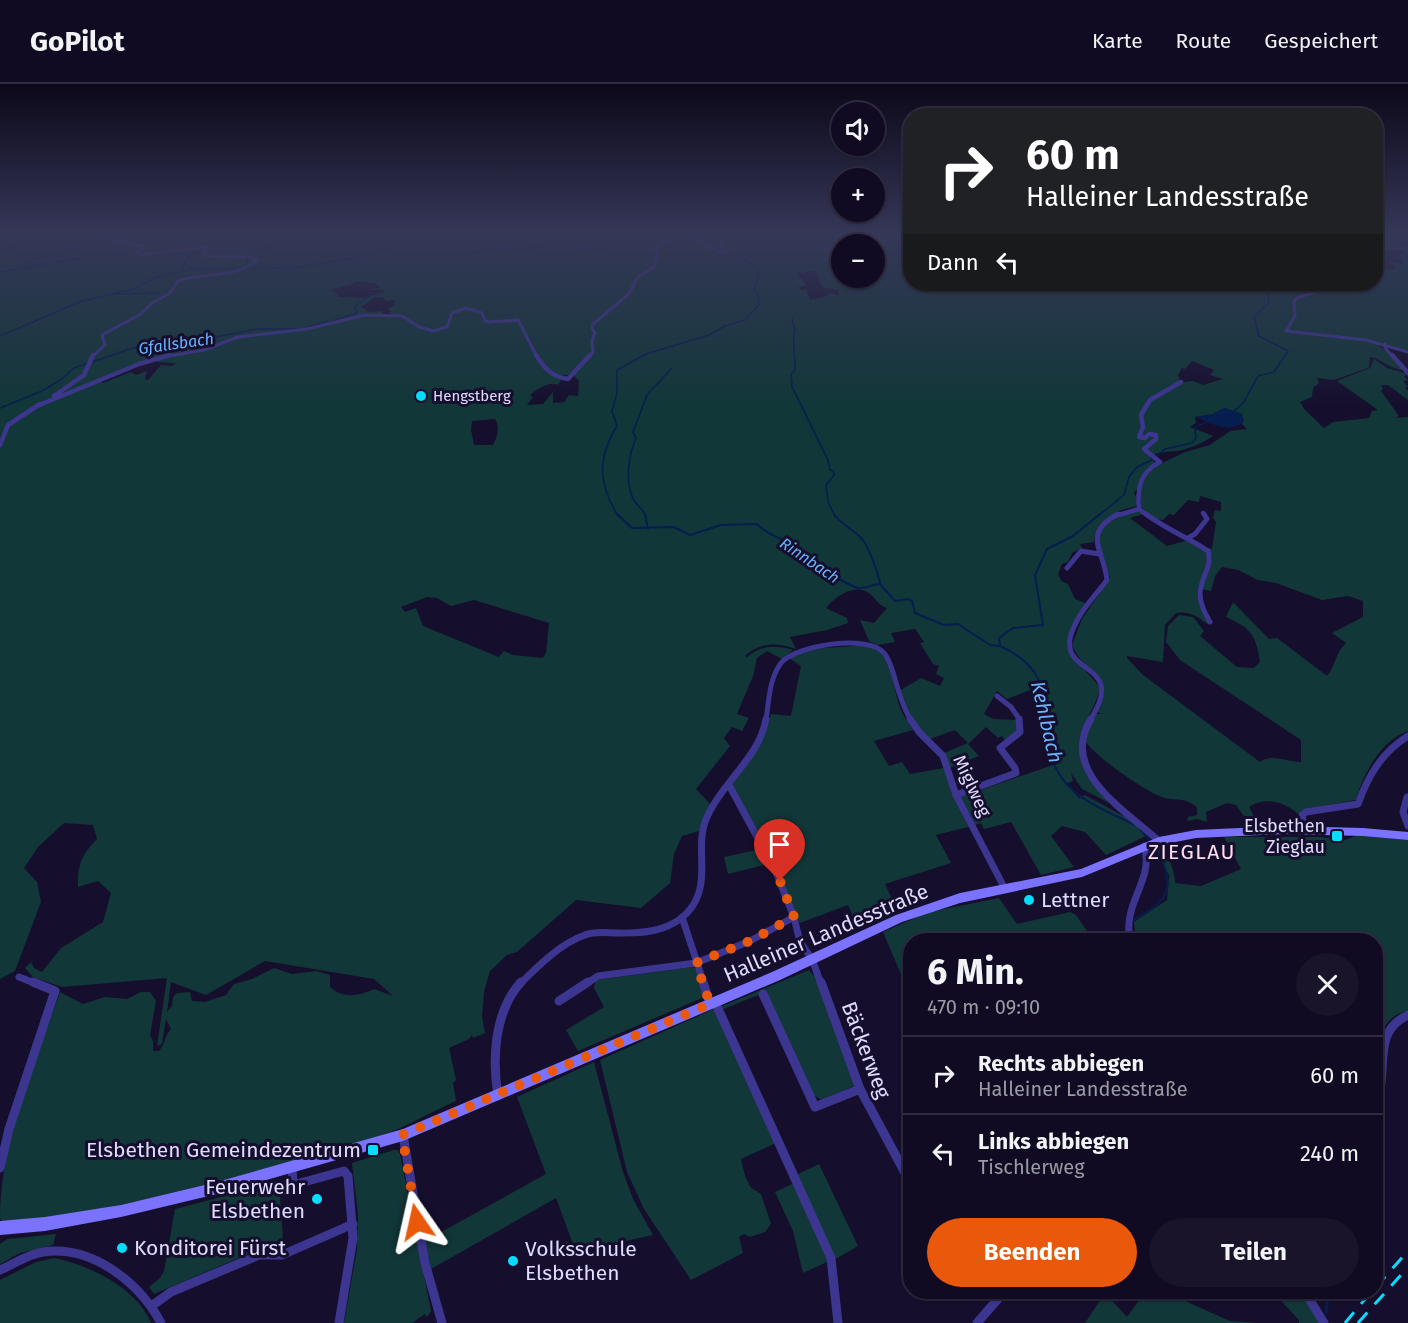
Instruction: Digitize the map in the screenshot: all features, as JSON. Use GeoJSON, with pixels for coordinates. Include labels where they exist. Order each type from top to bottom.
{"type":"FeatureCollection","features":[{"type":"Feature","properties":{"kind":"main road","name":"Halleiner Landesstraße"},"geometry":{"type":"LineString","coordinates":[[0,1228],[45,1224],[121,1211],[218,1188],[402,1135],[712,1003],[900,918],[960,898],[1082,873],[1152,843],[1222,832],[1305,830],[1408,836]]}},
{"type":"Feature","properties":{"kind":"street"},"geometry":{"type":"LineString","coordinates":[[0,445],[8,425],[85,376],[92,362],[92,356],[105,345],[100,337],[102,334],[141,314],[152,303],[171,294],[173,291]]}},
{"type":"Feature","properties":{"kind":"street"},"geometry":{"type":"LineString","coordinates":[[37,406],[150,360],[204,350],[238,337],[307,329],[365,315],[400,316],[422,328],[440,331],[447,327],[452,313],[463,309],[482,313],[485,321],[489,322],[518,320],[537,359],[556,378],[568,380],[593,352],[592,341],[595,333],[592,328],[593,324],[631,291]]}},
{"type":"Feature","properties":{"kind":"street"},"geometry":{"type":"LineString","coordinates":[[1318,291],[1297,298],[1294,302],[1295,316],[1286,331],[1294,334],[1340,336],[1385,344],[1408,352]]}},
{"type":"Feature","properties":{"kind":"street"},"geometry":{"type":"LineString","coordinates":[[1385,344],[1385,348],[1408,374]]}},
{"type":"Feature","properties":{"kind":"street"},"geometry":{"type":"LineString","coordinates":[[1139,509],[1141,476],[1147,468],[1160,462],[1144,449],[1157,437],[1153,434],[1145,438],[1139,437],[1143,427],[1141,415],[1150,400],[1181,382]]}},
{"type":"Feature","properties":{"kind":"street"},"geometry":{"type":"LineString","coordinates":[[1130,933],[1126,916],[1147,868],[1152,843],[1109,798],[1082,756],[1080,741],[1102,697],[1103,690],[1092,673],[1073,654],[1070,646],[1073,630],[1107,580],[1108,572],[1099,555],[1095,538],[1102,525],[1126,510],[1139,509],[1160,525],[1202,545],[1211,556],[1200,586],[1200,596],[1210,622]]}},
{"type":"Feature","properties":{"kind":"street"},"geometry":{"type":"LineString","coordinates":[[1188,538],[1205,524],[1207,519],[1203,513]]}},
{"type":"Feature","properties":{"kind":"street"},"geometry":{"type":"LineString","coordinates":[[1067,568],[1081,551],[1099,555]]}},
{"type":"Feature","properties":{"kind":"street","name":"Miglweg"},"geometry":{"type":"LineString","coordinates":[[729,785],[753,752],[762,735],[774,676],[785,659],[797,651],[815,647],[868,644],[879,647],[885,653],[902,708],[919,732],[943,756],[957,795],[1005,889]]}},
{"type":"Feature","properties":{"kind":"street"},"geometry":{"type":"LineString","coordinates":[[957,795],[1016,773],[1015,768],[1000,748],[1020,732],[1021,720],[1010,706],[997,696]]}},
{"type":"Feature","properties":{"kind":"street"},"geometry":{"type":"LineString","coordinates":[[1305,830],[1302,815],[1306,812],[1358,804],[1372,771],[1384,754],[1408,736]]}},
{"type":"Feature","properties":{"kind":"street"},"geometry":{"type":"LineString","coordinates":[[498,1096],[494,1065],[496,1048],[508,1002],[520,984],[551,957],[585,935],[655,933],[682,917],[696,899],[700,887],[701,836],[705,819],[729,785]]}},
{"type":"Feature","properties":{"kind":"street","name":"Bäckerweg"},"geometry":{"type":"LineString","coordinates":[[729,785],[765,848],[794,917],[800,942],[812,959],[860,1089],[903,1170]]}},
{"type":"Feature","properties":{"kind":"street"},"geometry":{"type":"LineString","coordinates":[[1407,797],[1403,812],[1408,826]]}},
{"type":"Feature","properties":{"kind":"street"},"geometry":{"type":"LineString","coordinates":[[682,917],[696,963],[712,1003],[831,1258],[838,1323]]}},
{"type":"Feature","properties":{"kind":"street"},"geometry":{"type":"LineString","coordinates":[[559,1001],[598,976],[696,963],[750,941],[794,917]]}},
{"type":"Feature","properties":{"kind":"street"},"geometry":{"type":"LineString","coordinates":[[0,1168],[9,1129],[55,991],[19,977]]}},
{"type":"Feature","properties":{"kind":"street"},"geometry":{"type":"LineString","coordinates":[[763,994],[815,1107],[860,1089]]}},
{"type":"Feature","properties":{"kind":"street"},"geometry":{"type":"LineString","coordinates":[[1383,1084],[1383,1043],[1386,1032],[1392,1023],[1408,1015]]}},
{"type":"Feature","properties":{"kind":"street"},"geometry":{"type":"LineString","coordinates":[[402,1135],[425,1263],[442,1323]]}},
{"type":"Feature","properties":{"kind":"street"},"geometry":{"type":"LineString","coordinates":[[292,1167],[293,1185],[344,1171],[348,1176],[353,1224],[349,1273],[337,1317]]}},
{"type":"Feature","properties":{"kind":"street"},"geometry":{"type":"LineString","coordinates":[[153,1305],[171,1292],[237,1263],[260,1255],[282,1255],[353,1224]]}},
{"type":"Feature","properties":{"kind":"street"},"geometry":{"type":"LineString","coordinates":[[0,1270],[41,1252],[68,1253],[85,1257],[123,1277],[138,1288],[153,1305],[162,1323]]}},
{"type":"Feature","properties":{"kind":"street"},"geometry":{"type":"LineString","coordinates":[[977,1323],[998,1299]]}},
{"type":"Feature","properties":{"kind":"street"},"geometry":{"type":"LineString","coordinates":[[1309,1299],[1324,1323]]}},
{"type":"Feature","properties":{"kind":"green space"},"geometry":{"type":"Polygon","coordinates":[[[0,291],[334,291],[339,297],[364,298],[386,292],[384,291],[807,291],[810,300],[827,296],[830,293],[838,295],[839,291],[1408,291],[1408,352],[1380,342],[1378,345],[1393,357],[1403,370],[1370,357],[1369,367],[1365,369],[1334,380],[1317,378],[1319,383],[1313,388],[1312,397],[1300,402],[1324,428],[1333,422],[1369,418],[1372,411],[1378,410],[1337,381],[1370,368],[1374,359],[1387,368],[1408,374],[1404,377],[1408,380],[1403,381],[1408,387],[1405,387],[1408,391],[1408,400],[1388,385],[1381,385],[1383,389],[1381,391],[1399,416],[1395,418],[1408,417],[1408,731],[1389,742],[1374,759],[1356,800],[1306,809],[1298,814],[1281,804],[1261,802],[1249,807],[1258,824],[1250,825],[1236,805],[1227,803],[1206,812],[1207,822],[1197,819],[1187,821],[1188,817],[1197,815],[1197,807],[1183,800],[1162,797],[1144,788],[1108,763],[1084,739],[1094,714],[1102,714],[1097,712],[1103,689],[1097,675],[1077,655],[1072,645],[1082,619],[1110,578],[1099,543],[1099,533],[1119,515],[1131,511],[1144,514],[1130,518],[1167,546],[1192,539],[1209,555],[1198,589],[1198,596],[1203,612],[1210,622],[1207,624],[1189,613],[1176,613],[1165,625],[1163,662],[1127,656],[1127,658],[1143,675],[1260,762],[1274,758],[1301,762],[1301,740],[1180,660],[1166,642],[1168,626],[1179,615],[1193,617],[1204,631],[1200,636],[1237,667],[1254,668],[1260,662],[1254,639],[1247,629],[1226,617],[1233,602],[1269,639],[1277,638],[1327,676],[1346,643],[1332,633],[1363,617],[1363,601],[1348,596],[1322,600],[1276,583],[1258,580],[1238,570],[1222,567],[1215,576],[1211,591],[1202,589],[1212,558],[1208,548],[1212,549],[1216,522],[1213,518],[1215,510],[1221,511],[1221,502],[1200,496],[1199,502],[1188,500],[1174,515],[1169,514],[1163,520],[1153,519],[1141,507],[1140,487],[1134,492],[1138,503],[1135,507],[1122,510],[1108,518],[1098,529],[1094,542],[1080,544],[1082,548],[1072,553],[1068,562],[1062,564],[1058,574],[1061,581],[1068,584],[1075,599],[1088,604],[1067,647],[1071,655],[1100,687],[1095,704],[1082,730],[1079,741],[1080,751],[1095,781],[1117,807],[1082,789],[1071,773],[1073,781],[1066,784],[1079,798],[1085,795],[1134,822],[1148,835],[1106,855],[1085,832],[1062,826],[1051,836],[1074,867],[1041,875],[1011,822],[984,829],[981,823],[975,825],[960,797],[1056,764],[1045,745],[1045,708],[1038,687],[1007,699],[997,691],[984,714],[993,719],[1017,720],[1017,732],[1005,740],[1002,736],[998,738],[986,727],[968,744],[979,756],[949,768],[944,753],[968,743],[955,730],[930,739],[910,719],[899,691],[921,678],[940,686],[944,678],[936,674],[939,666],[933,664],[920,643],[924,642],[915,629],[891,633],[895,642],[877,645],[869,641],[860,620],[874,623],[887,608],[863,590],[851,590],[839,596],[826,608],[847,618],[848,623],[827,630],[790,637],[796,649],[782,645],[769,645],[757,648],[745,656],[769,647],[793,650],[782,659],[767,651],[757,658],[753,676],[737,714],[749,718],[742,731],[732,727],[724,738],[730,746],[696,789],[710,804],[699,831],[682,836],[674,854],[670,883],[641,908],[576,900],[517,952],[507,955],[490,971],[484,992],[482,1017],[485,1033],[473,1038],[472,1035],[469,1039],[449,1048],[456,1080],[453,1083],[456,1101],[382,1135],[307,1159],[92,1211],[25,1220],[3,1221],[0,1219],[6,1161],[12,1132],[60,992],[83,1004],[105,997],[127,999],[141,992],[150,992],[156,1001],[150,1035],[153,1041],[153,1051],[159,1051],[171,1029],[166,1019],[162,1044],[157,1046],[167,978],[62,987],[33,977],[25,968],[31,962],[34,968],[42,972],[61,948],[103,922],[111,893],[98,881],[78,887],[78,872],[82,860],[97,839],[93,825],[64,823],[38,847],[24,868],[37,882],[41,902],[15,971],[0,979],[0,291]],[[375,297],[361,307],[369,312],[381,311],[384,315],[392,315],[388,308],[394,306],[396,300],[386,301],[384,298],[375,297]],[[153,359],[99,381],[103,383],[131,372],[136,375],[147,371],[145,379],[148,380],[161,365],[172,366],[176,363],[158,362],[153,359]],[[1192,361],[1185,369],[1182,368],[1178,375],[1180,381],[1169,386],[1157,398],[1179,383],[1193,381],[1203,385],[1223,379],[1210,375],[1214,370],[1192,361]],[[572,374],[556,377],[561,380],[558,385],[548,385],[537,390],[530,395],[533,397],[527,405],[543,404],[553,392],[553,403],[564,402],[569,395],[578,396],[579,381],[572,374]],[[1224,408],[1213,414],[1195,417],[1196,423],[1190,427],[1213,436],[1186,449],[1153,455],[1150,457],[1155,462],[1154,467],[1185,452],[1210,445],[1230,431],[1247,429],[1242,424],[1242,414],[1224,408]],[[495,419],[472,421],[474,445],[493,445],[498,432],[495,419]],[[427,597],[401,607],[405,612],[416,608],[423,626],[499,657],[504,651],[513,655],[543,658],[546,653],[549,623],[474,600],[451,606],[437,598],[427,597]],[[265,961],[206,995],[171,982],[167,1012],[177,993],[190,992],[192,1001],[205,1002],[226,995],[234,984],[252,979],[274,968],[292,974],[316,971],[330,975],[330,987],[346,995],[357,995],[374,989],[393,996],[374,979],[265,961]]]}},
{"type":"Feature","properties":{"kind":"green space"},"geometry":{"type":"Polygon","coordinates":[[[870,645],[884,656],[901,710],[913,730],[874,741],[889,766],[902,762],[910,774],[944,768],[972,826],[936,835],[951,863],[885,884],[898,911],[858,928],[848,905],[800,923],[777,870],[732,784],[762,739],[771,714],[791,716],[801,666],[789,658],[809,649],[870,645]]]}},
{"type":"Feature","properties":{"kind":"green space"},"geometry":{"type":"Polygon","coordinates":[[[1358,835],[1408,840],[1408,1011],[1396,1015],[1383,1031],[1383,933],[1135,933],[1134,922],[1167,900],[1169,875],[1154,849],[1163,847],[1171,865],[1175,883],[1201,886],[1241,869],[1224,837],[1321,837],[1343,841],[1358,835]]]}},
{"type":"Feature","properties":{"kind":"green space"},"geometry":{"type":"Polygon","coordinates":[[[761,849],[768,864],[728,874],[724,857],[761,849]]]}},
{"type":"Feature","properties":{"kind":"green space"},"geometry":{"type":"Polygon","coordinates":[[[999,898],[1017,924],[1070,912],[1076,915],[1088,933],[903,933],[903,979],[883,932],[929,912],[999,898]]]}},
{"type":"Feature","properties":{"kind":"green space"},"geometry":{"type":"Polygon","coordinates":[[[693,967],[697,970],[704,997],[578,1051],[566,1030],[604,1007],[594,988],[596,980],[693,967]]]}},
{"type":"Feature","properties":{"kind":"green space"},"geometry":{"type":"Polygon","coordinates":[[[809,970],[815,977],[856,1085],[822,1100],[813,1095],[766,992],[721,1010],[720,1007],[809,970]]]}},
{"type":"Feature","properties":{"kind":"green space"},"geometry":{"type":"Polygon","coordinates":[[[714,1009],[776,1143],[741,1159],[751,1188],[761,1194],[771,1224],[765,1232],[750,1237],[744,1234],[739,1237],[743,1253],[691,1280],[644,1209],[627,1172],[600,1060],[714,1009]]]}},
{"type":"Feature","properties":{"kind":"green space"},"geometry":{"type":"Polygon","coordinates":[[[594,1062],[623,1172],[633,1199],[653,1235],[576,1252],[556,1198],[431,1269],[425,1241],[546,1174],[517,1097],[594,1062]]]}},
{"type":"Feature","properties":{"kind":"green space"},"geometry":{"type":"Polygon","coordinates":[[[394,1150],[400,1154],[431,1311],[427,1317],[425,1314],[412,1323],[344,1323],[357,1249],[358,1214],[352,1163],[394,1150]]]}},
{"type":"Feature","properties":{"kind":"green space"},"geometry":{"type":"Polygon","coordinates":[[[819,1164],[858,1246],[834,1260],[796,1175],[819,1164]]]}},
{"type":"Feature","properties":{"kind":"green space"},"geometry":{"type":"Polygon","coordinates":[[[279,1182],[283,1239],[154,1294],[149,1287],[160,1278],[164,1271],[175,1209],[279,1182]]]}},
{"type":"Feature","properties":{"kind":"green space"},"geometry":{"type":"Polygon","coordinates":[[[794,1183],[829,1261],[803,1273],[793,1231],[775,1192],[794,1183]]]}},
{"type":"Feature","properties":{"kind":"green space"},"geometry":{"type":"Polygon","coordinates":[[[56,1234],[53,1245],[20,1253],[0,1264],[0,1244],[7,1239],[56,1234]]]}},
{"type":"Feature","properties":{"kind":"green space"},"geometry":{"type":"Polygon","coordinates":[[[54,1258],[82,1266],[110,1280],[135,1299],[151,1323],[0,1323],[0,1280],[36,1262],[54,1258]]]}},
{"type":"Feature","properties":{"kind":"green space"},"geometry":{"type":"Polygon","coordinates":[[[1101,1299],[1110,1299],[1127,1317],[1140,1299],[1181,1299],[1230,1321],[1258,1323],[1085,1323],[1101,1299]]]}},
{"type":"Feature","properties":{"kind":"green space"},"geometry":{"type":"Polygon","coordinates":[[[1280,1299],[1305,1299],[1320,1323],[1299,1323],[1299,1320],[1280,1299]]]}},
{"type":"Feature","properties":{"kind":"water"},"geometry":{"type":"Polygon","coordinates":[[[1224,408],[1242,414],[1244,422],[1238,426],[1226,428],[1196,417],[1213,414],[1224,408]]]}},
{"type":"Feature","properties":{"kind":"waterway"},"geometry":{"type":"LineString","coordinates":[[0,336],[82,301],[126,291]]}},
{"type":"Feature","properties":{"kind":"waterway","name":"Rinnbach"},"geometry":{"type":"LineString","coordinates":[[618,516],[607,493],[602,471],[606,449],[617,426],[612,411],[617,393],[617,370],[646,354],[709,335],[725,326],[745,320],[759,305],[758,295],[754,291]]}},
{"type":"Feature","properties":{"kind":"waterway","name":"Kehlbach"},"geometry":{"type":"LineString","coordinates":[[1233,412],[1244,402],[1258,376],[1274,372],[1288,351],[1259,336],[1254,317],[1269,303],[1267,291]]}},
{"type":"Feature","properties":{"kind":"waterway"},"geometry":{"type":"LineString","coordinates":[[116,294],[158,293]]}},
{"type":"Feature","properties":{"kind":"waterway","name":"Gfallsbach"},"geometry":{"type":"LineString","coordinates":[[332,321],[357,313],[355,307],[369,296],[379,293]]}},
{"type":"Feature","properties":{"kind":"waterway"},"geometry":{"type":"LineString","coordinates":[[794,316],[792,320],[795,330],[793,338],[795,370],[791,374],[792,387],[828,460],[830,470],[833,471],[834,475],[826,485],[828,502],[834,514]]}},
{"type":"Feature","properties":{"kind":"waterway","name":"Gfallsbach"},"geometry":{"type":"LineString","coordinates":[[308,327],[328,321]]}},
{"type":"Feature","properties":{"kind":"waterway","name":"Gfallsbach"},"geometry":{"type":"LineString","coordinates":[[0,408],[42,391],[62,379],[74,368],[145,344],[169,346],[257,329],[299,329]]}},
{"type":"Feature","properties":{"kind":"waterway"},"geometry":{"type":"LineString","coordinates":[[645,514],[633,499],[630,489],[628,474],[631,452],[636,438],[633,432],[647,395],[672,368]]}},
{"type":"Feature","properties":{"kind":"waterway","name":"Kehlbach"},"geometry":{"type":"LineString","coordinates":[[1098,516],[1124,495],[1129,477],[1137,467],[1152,460],[1165,449],[1192,443],[1196,438],[1195,428],[1208,421]]}},
{"type":"Feature","properties":{"kind":"waterway","name":"Rinnbach"},"geometry":{"type":"LineString","coordinates":[[617,514],[632,528],[648,528]]}},
{"type":"Feature","properties":{"kind":"waterway"},"geometry":{"type":"LineString","coordinates":[[645,514],[648,528]]}},
{"type":"Feature","properties":{"kind":"waterway"},"geometry":{"type":"LineString","coordinates":[[834,514],[863,540],[880,584]]}},
{"type":"Feature","properties":{"kind":"waterway","name":"Kehlbach"},"geometry":{"type":"LineString","coordinates":[[1100,514],[1073,536],[1047,549],[1035,575],[1043,625],[1013,628],[999,638],[1000,646],[1022,659],[1036,675],[1043,691],[1049,746],[1054,764],[1065,782],[1089,802],[1135,825]]}},
{"type":"Feature","properties":{"kind":"waterway","name":"Rinnbach"},"geometry":{"type":"LineString","coordinates":[[648,528],[674,527],[690,535],[721,525],[757,524],[790,545],[809,562],[848,584],[858,588],[880,584]]}},
{"type":"Feature","properties":{"kind":"waterway","name":"Rinnbach"},"geometry":{"type":"LineString","coordinates":[[880,584],[895,601],[908,599],[912,601],[915,613],[944,625],[958,624],[990,645],[999,646]]}},
{"type":"Feature","properties":{"kind":"waterway","name":"Kehlbach"},"geometry":{"type":"LineString","coordinates":[[1139,828],[1151,842]]}},
{"type":"Feature","properties":{"kind":"waterway","name":"Kehlbach"},"geometry":{"type":"LineString","coordinates":[[1132,921],[1154,907],[1167,889],[1165,869],[1154,847]]}},
{"type":"Feature","properties":{"kind":"waterway","name":"Kehlbach"},"geometry":{"type":"LineString","coordinates":[[1326,1312],[1328,1299]]}},
{"type":"Feature","properties":{"kind":"railway"},"geometry":{"type":"LineString","coordinates":[[1383,1279],[1408,1251]]}},
{"type":"Feature","properties":{"kind":"railway"},"geometry":{"type":"LineString","coordinates":[[1383,1295],[1408,1267]]}},
{"type":"Feature","properties":{"kind":"railway"},"geometry":{"type":"LineString","coordinates":[[1345,1323],[1365,1299]]}},
{"type":"Feature","properties":{"kind":"railway"},"geometry":{"type":"LineString","coordinates":[[1358,1323],[1379,1299]]}},
{"type":"Feature","properties":{"kind":"place","name":"Hengstberg"},"geometry":{"type":"Point","coordinates":[421,396]}},
{"type":"Feature","properties":{"kind":"place","name":"Elsbethen Zieglau"},"geometry":{"type":"Point","coordinates":[1337,836]}},
{"type":"Feature","properties":{"kind":"place","name":"Lettner"},"geometry":{"type":"Point","coordinates":[1029,900]}},
{"type":"Feature","properties":{"kind":"place","name":"Elsbethen Gemeindezentrum"},"geometry":{"type":"Point","coordinates":[373,1150]}},
{"type":"Feature","properties":{"kind":"place","name":"Feuerwehr Elsbethen"},"geometry":{"type":"Point","coordinates":[317,1199]}},
{"type":"Feature","properties":{"kind":"place","name":"Konditorei Fürst"},"geometry":{"type":"Point","coordinates":[122,1248]}},
{"type":"Feature","properties":{"kind":"place","name":"Volksschule Elsbethen"},"geometry":{"type":"Point","coordinates":[513,1261]}},
{"type":"Feature","properties":{"kind":"district","name":"ZIEGLAU"},"geometry":{"type":"Point","coordinates":[1192,852]}},
{"type":"Feature","properties":{"kind":"route"},"geometry":{"type":"LineString","coordinates":[[417,1222],[402,1135],[710,1004],[696,963],[750,941],[794,917],[780,881]]}}]}
